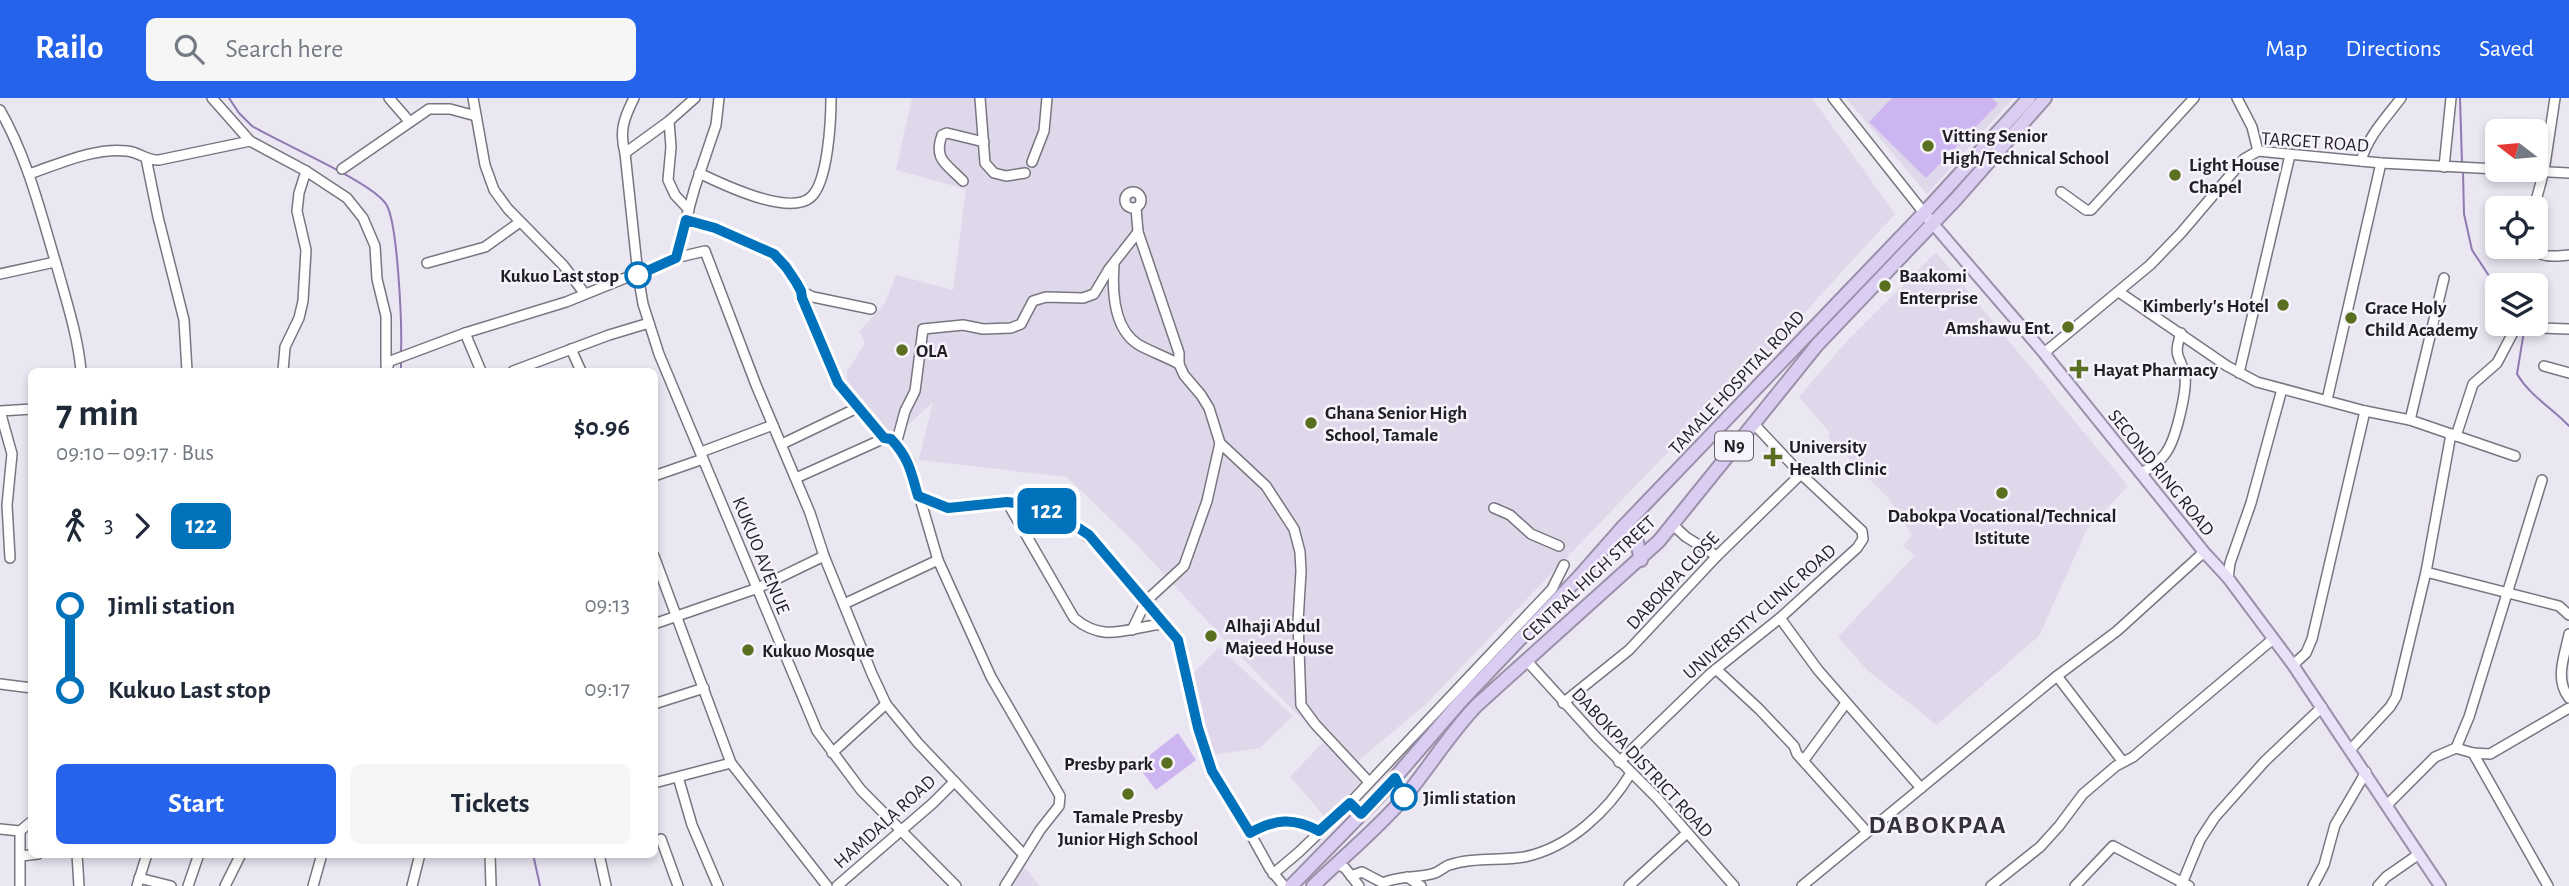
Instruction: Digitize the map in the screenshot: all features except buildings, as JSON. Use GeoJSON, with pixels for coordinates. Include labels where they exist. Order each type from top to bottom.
{"type":"FeatureCollection","features":[{"type":"Feature","properties":{"kind":"highway","name":"N9"},"geometry":{"type":"LineString","coordinates":[[1928,218],[2029,98]]}},
{"type":"Feature","properties":{"kind":"highway","name":"N9"},"geometry":{"type":"LineString","coordinates":[[1928,218],[2045,98]]}},
{"type":"Feature","properties":{"kind":"highway","name":"CENTRAL HIGH STREET"},"geometry":{"type":"LineString","coordinates":[[1313,886],[1404,797],[1454,729],[1477,705],[1641,560],[1673,525],[1817,345],[1928,218]]}},
{"type":"Feature","properties":{"kind":"highway","name":"TAMALE HOSPITAL ROAD"},"geometry":{"type":"LineString","coordinates":[[1578,578],[1623,527],[1928,218]]}},
{"type":"Feature","properties":{"kind":"highway"},"geometry":{"type":"LineString","coordinates":[[1623,527],[1637,542],[1641,560]]}},
{"type":"Feature","properties":{"kind":"highway","name":"CENTRAL HIGH STREET"},"geometry":{"type":"LineString","coordinates":[[1291,886],[1395,778],[1461,701],[1578,578]]}},
{"type":"Feature","properties":{"kind":"highway"},"geometry":{"type":"LineString","coordinates":[[1395,778],[1404,797]]}},
{"type":"Feature","properties":{"kind":"main road","name":"SECOND RING ROAD"},"geometry":{"type":"LineString","coordinates":[[1928,218],[2044,353],[2204,552],[2228,578],[2293,665],[2441,886]]}},
{"type":"Feature","properties":{"kind":"street"},"geometry":{"type":"LineString","coordinates":[[212,98],[250,141],[306,171],[347,198],[356,208],[373,237],[377,279],[386,316],[386,368]]}},
{"type":"Feature","properties":{"kind":"street"},"geometry":{"type":"LineString","coordinates":[[389,98],[409,121]]}},
{"type":"Feature","properties":{"kind":"street"},"geometry":{"type":"LineString","coordinates":[[473,98],[485,165],[500,199],[563,265],[585,294]]}},
{"type":"Feature","properties":{"kind":"street","name":"KUKUO AVENUE"},"geometry":{"type":"LineString","coordinates":[[634,98],[622,123],[621,136],[638,275],[659,354],[817,731],[861,790],[956,886]]}},
{"type":"Feature","properties":{"kind":"street"},"geometry":{"type":"LineString","coordinates":[[625,153],[695,98]]}},
{"type":"Feature","properties":{"kind":"street"},"geometry":{"type":"LineString","coordinates":[[676,258],[699,173],[716,125],[719,98]]}},
{"type":"Feature","properties":{"kind":"street"},"geometry":{"type":"LineString","coordinates":[[699,173],[751,195],[788,204],[804,202],[812,197],[821,179],[829,132],[831,98]]}},
{"type":"Feature","properties":{"kind":"street"},"geometry":{"type":"LineString","coordinates":[[980,98],[985,163],[994,173],[1006,176],[1025,173]]}},
{"type":"Feature","properties":{"kind":"street"},"geometry":{"type":"LineString","coordinates":[[1031,162],[1044,131],[1047,98]]}},
{"type":"Feature","properties":{"kind":"street","name":"SECOND RING ROAD"},"geometry":{"type":"LineString","coordinates":[[1833,98],[1928,218]]}},
{"type":"Feature","properties":{"kind":"street"},"geometry":{"type":"LineString","coordinates":[[2061,192],[2086,211],[2091,210],[2194,98]]}},
{"type":"Feature","properties":{"kind":"street"},"geometry":{"type":"LineString","coordinates":[[2238,98],[2252,127],[2258,150]]}},
{"type":"Feature","properties":{"kind":"street"},"geometry":{"type":"LineString","coordinates":[[2361,161],[2372,135],[2401,98]]}},
{"type":"Feature","properties":{"kind":"street"},"geometry":{"type":"LineString","coordinates":[[2446,167],[2451,98]]}},
{"type":"Feature","properties":{"kind":"street"},"geometry":{"type":"LineString","coordinates":[[2548,144],[2555,98]]}},
{"type":"Feature","properties":{"kind":"street"},"geometry":{"type":"LineString","coordinates":[[342,169],[429,109],[439,107],[476,116]]}},
{"type":"Feature","properties":{"kind":"street"},"geometry":{"type":"LineString","coordinates":[[0,110],[29,174],[44,216],[68,305],[80,368]]}},
{"type":"Feature","properties":{"kind":"street"},"geometry":{"type":"LineString","coordinates":[[669,121],[671,147],[668,180],[674,195],[689,210]]}},
{"type":"Feature","properties":{"kind":"street"},"geometry":{"type":"LineString","coordinates":[[0,136],[11,132]]}},
{"type":"Feature","properties":{"kind":"street"},"geometry":{"type":"LineString","coordinates":[[963,181],[939,156],[937,148],[942,135],[947,133],[984,142]]}},
{"type":"Feature","properties":{"kind":"street"},"geometry":{"type":"LineString","coordinates":[[29,174],[101,152],[129,150],[146,158],[159,160],[250,141]]}},
{"type":"Feature","properties":{"kind":"street","name":"TARGET ROAD"},"geometry":{"type":"LineString","coordinates":[[2044,353],[2119,292],[2173,242],[2244,159],[2258,150],[2381,163],[2485,168]]}},
{"type":"Feature","properties":{"kind":"street"},"geometry":{"type":"LineString","coordinates":[[2239,373],[2290,155]]}},
{"type":"Feature","properties":{"kind":"street"},"geometry":{"type":"LineString","coordinates":[[146,158],[184,320],[187,368]]}},
{"type":"Feature","properties":{"kind":"street"},"geometry":{"type":"LineString","coordinates":[[2327,400],[2381,163]]}},
{"type":"Feature","properties":{"kind":"street"},"geometry":{"type":"LineString","coordinates":[[283,368],[285,347],[299,318],[303,300],[306,250],[297,211],[306,171]]}},
{"type":"Feature","properties":{"kind":"street"},"geometry":{"type":"LineString","coordinates":[[2548,171],[2569,173]]}},
{"type":"Feature","properties":{"kind":"street"},"geometry":{"type":"LineString","coordinates":[[1136,208],[1138,232],[1184,375],[1209,408],[1220,443],[1266,486],[1294,529],[1301,570],[1298,622],[1301,705],[1369,782]]}},
{"type":"Feature","properties":{"kind":"street"},"geometry":{"type":"LineString","coordinates":[[686,220],[715,228],[774,254],[786,267],[801,291],[838,383],[884,438]]}},
{"type":"Feature","properties":{"kind":"street"},"geometry":{"type":"LineString","coordinates":[[427,263],[485,247],[520,222]]}},
{"type":"Feature","properties":{"kind":"street"},"geometry":{"type":"LineString","coordinates":[[896,444],[905,411],[915,391],[923,329],[963,325],[983,329],[1011,328],[1021,324],[1033,301],[1046,297],[1083,299],[1094,294],[1138,232]]}},
{"type":"Feature","properties":{"kind":"street"},"geometry":{"type":"LineString","coordinates":[[387,368],[388,362],[465,333],[585,294],[676,258],[698,251],[705,252],[796,478],[824,556],[886,704],[954,782],[1024,855]]}},
{"type":"Feature","properties":{"kind":"street"},"geometry":{"type":"LineString","coordinates":[[2548,256],[2569,256]]}},
{"type":"Feature","properties":{"kind":"street"},"geometry":{"type":"LineString","coordinates":[[0,274],[55,262]]}},
{"type":"Feature","properties":{"kind":"street"},"geometry":{"type":"LineString","coordinates":[[1114,263],[1113,297],[1125,329],[1138,344],[1179,364]]}},
{"type":"Feature","properties":{"kind":"street"},"geometry":{"type":"LineString","coordinates":[[2410,420],[2444,278]]}},
{"type":"Feature","properties":{"kind":"street"},"geometry":{"type":"LineString","coordinates":[[801,291],[821,300],[856,304],[871,309]]}},
{"type":"Feature","properties":{"kind":"street"},"geometry":{"type":"LineString","coordinates":[[2119,292],[2239,373],[2283,389],[2410,420],[2515,456]]}},
{"type":"Feature","properties":{"kind":"street"},"geometry":{"type":"LineString","coordinates":[[521,368],[649,323]]}},
{"type":"Feature","properties":{"kind":"street"},"geometry":{"type":"LineString","coordinates":[[2350,750],[2390,708],[2396,697],[2426,572],[2453,435],[2473,384],[2497,363],[2516,327],[2569,328]]}},
{"type":"Feature","properties":{"kind":"street"},"geometry":{"type":"LineString","coordinates":[[465,333],[480,368]]}},
{"type":"Feature","properties":{"kind":"street"},"geometry":{"type":"LineString","coordinates":[[2142,473],[2167,452],[2172,441],[2184,390],[2185,374],[2176,355],[2181,333]]}},
{"type":"Feature","properties":{"kind":"street"},"geometry":{"type":"LineString","coordinates":[[571,349],[580,368]]}},
{"type":"Feature","properties":{"kind":"street"},"geometry":{"type":"LineString","coordinates":[[2544,366],[2569,373]]}},
{"type":"Feature","properties":{"kind":"street"},"geometry":{"type":"LineString","coordinates":[[2228,578],[2230,563],[2251,503],[2283,389]]}},
{"type":"Feature","properties":{"kind":"street"},"geometry":{"type":"LineString","coordinates":[[782,444],[857,408]]}},
{"type":"Feature","properties":{"kind":"street"},"geometry":{"type":"LineString","coordinates":[[10,558],[7,505],[12,454],[0,411],[28,409]]}},
{"type":"Feature","properties":{"kind":"street"},"geometry":{"type":"LineString","coordinates":[[2293,665],[2306,653],[2312,639],[2365,411]]}},
{"type":"Feature","properties":{"kind":"street","name":"UNIVERSITY CLINIC ROAD"},"geometry":{"type":"LineString","coordinates":[[1619,762],[1716,668],[1780,618],[1857,548],[1863,539],[1862,531],[1801,474],[1753,423]]}},
{"type":"Feature","properties":{"kind":"street"},"geometry":{"type":"LineString","coordinates":[[658,474],[773,425]]}},
{"type":"Feature","properties":{"kind":"street"},"geometry":{"type":"LineString","coordinates":[[796,478],[884,438],[891,439],[909,461],[938,560],[991,677],[1060,796],[1059,806],[1004,886]]}},
{"type":"Feature","properties":{"kind":"street"},"geometry":{"type":"LineString","coordinates":[[1132,630],[1146,601],[1184,566],[1207,501],[1220,443]]}},
{"type":"Feature","properties":{"kind":"street","name":"DABOKPA CLOSE"},"geometry":{"type":"LineString","coordinates":[[1563,702],[1629,650],[1717,556],[1801,474]]}},
{"type":"Feature","properties":{"kind":"street"},"geometry":{"type":"LineString","coordinates":[[2456,748],[2472,709],[2542,480]]}},
{"type":"Feature","properties":{"kind":"street"},"geometry":{"type":"LineString","coordinates":[[918,496],[948,508],[1007,502],[1029,505],[1059,515],[1089,535],[1178,640],[1198,728],[1212,771],[1273,874],[1284,886]]}},
{"type":"Feature","properties":{"kind":"street"},"geometry":{"type":"LineString","coordinates":[[1007,502],[1074,618],[1088,629],[1111,634],[1146,625],[1165,624]]}},
{"type":"Feature","properties":{"kind":"street"},"geometry":{"type":"LineString","coordinates":[[1494,508],[1510,515],[1531,534],[1559,546]]}},
{"type":"Feature","properties":{"kind":"street"},"geometry":{"type":"LineString","coordinates":[[1673,525],[1686,537],[1717,556]]}},
{"type":"Feature","properties":{"kind":"street"},"geometry":{"type":"LineString","coordinates":[[1802,886],[2057,676],[2117,631],[2204,552]]}},
{"type":"Feature","properties":{"kind":"street"},"geometry":{"type":"LineString","coordinates":[[658,623],[758,588],[824,556]]}},
{"type":"Feature","properties":{"kind":"street"},"geometry":{"type":"LineString","coordinates":[[844,604],[938,560]]}},
{"type":"Feature","properties":{"kind":"street"},"geometry":{"type":"LineString","coordinates":[[1273,874],[1350,803],[1552,589],[1564,565]]}},
{"type":"Feature","properties":{"kind":"street"},"geometry":{"type":"LineString","coordinates":[[658,566],[731,763],[827,886]]}},
{"type":"Feature","properties":{"kind":"street"},"geometry":{"type":"LineString","coordinates":[[2426,572],[2559,606],[2569,615]]}},
{"type":"Feature","properties":{"kind":"street"},"geometry":{"type":"LineString","coordinates":[[1780,618],[1818,670],[1921,788]]}},
{"type":"Feature","properties":{"kind":"street"},"geometry":{"type":"LineString","coordinates":[[2569,634],[2560,674],[2569,698]]}},
{"type":"Feature","properties":{"kind":"street"},"geometry":{"type":"LineString","coordinates":[[1991,886],[2040,847],[2059,827],[2083,794],[2144,748],[2273,639]]}},
{"type":"Feature","properties":{"kind":"street","name":"DABOKPA DISTRICT ROAD"},"geometry":{"type":"LineString","coordinates":[[1527,661],[1619,762],[1657,798],[1734,886]]}},
{"type":"Feature","properties":{"kind":"street"},"geometry":{"type":"LineString","coordinates":[[1716,668],[1759,709],[1867,832]]}},
{"type":"Feature","properties":{"kind":"street"},"geometry":{"type":"LineString","coordinates":[[2057,676],[2123,762]]}},
{"type":"Feature","properties":{"kind":"street"},"geometry":{"type":"LineString","coordinates":[[0,684],[28,688]]}},
{"type":"Feature","properties":{"kind":"street"},"geometry":{"type":"LineString","coordinates":[[658,704],[704,688]]}},
{"type":"Feature","properties":{"kind":"street"},"geometry":{"type":"LineString","coordinates":[[1804,760],[1846,703]]}},
{"type":"Feature","properties":{"kind":"street"},"geometry":{"type":"LineString","coordinates":[[832,753],[886,704]]}},
{"type":"Feature","properties":{"kind":"street"},"geometry":{"type":"LineString","coordinates":[[2075,886],[2113,846],[2184,885],[2200,840],[2215,817],[2265,761],[2322,707]]}},
{"type":"Feature","properties":{"kind":"street"},"geometry":{"type":"LineString","coordinates":[[2388,804],[2435,757],[2456,748],[2473,754],[2490,754],[2569,708]]}},
{"type":"Feature","properties":{"kind":"street"},"geometry":{"type":"LineString","coordinates":[[2473,754],[2548,886]]}},
{"type":"Feature","properties":{"kind":"street"},"geometry":{"type":"LineString","coordinates":[[658,782],[731,763]]}},
{"type":"Feature","properties":{"kind":"street"},"geometry":{"type":"LineString","coordinates":[[2313,886],[2324,865],[2335,825],[2366,772]]}},
{"type":"Feature","properties":{"kind":"street"},"geometry":{"type":"LineString","coordinates":[[1351,876],[1362,872],[1383,883],[1393,877],[1435,873],[1447,866],[1463,862],[1523,857],[1555,845],[1588,823],[1608,805],[1631,773]]}},
{"type":"Feature","properties":{"kind":"street"},"geometry":{"type":"LineString","coordinates":[[678,777],[692,825],[718,886]]}},
{"type":"Feature","properties":{"kind":"street","name":"HAMDALA ROAD"},"geometry":{"type":"LineString","coordinates":[[837,886],[954,782]]}},
{"type":"Feature","properties":{"kind":"street"},"geometry":{"type":"LineString","coordinates":[[1350,803],[1361,814]]}},
{"type":"Feature","properties":{"kind":"street"},"geometry":{"type":"LineString","coordinates":[[1250,833],[1267,824],[1284,820],[1296,821],[1319,831]]}},
{"type":"Feature","properties":{"kind":"street"},"geometry":{"type":"LineString","coordinates":[[0,829],[20,831],[28,824]]}},
{"type":"Feature","properties":{"kind":"street"},"geometry":{"type":"LineString","coordinates":[[20,831],[20,886]]}},
{"type":"Feature","properties":{"kind":"street"},"geometry":{"type":"LineString","coordinates":[[1629,886],[1687,832]]}},
{"type":"Feature","properties":{"kind":"street"},"geometry":{"type":"LineString","coordinates":[[662,839],[678,886]]}},
{"type":"Feature","properties":{"kind":"street"},"geometry":{"type":"LineString","coordinates":[[2378,886],[2386,877],[2419,854]]}},
{"type":"Feature","properties":{"kind":"street"},"geometry":{"type":"LineString","coordinates":[[21,856],[28,855]]}},
{"type":"Feature","properties":{"kind":"street"},"geometry":{"type":"LineString","coordinates":[[77,858],[79,886]]}},
{"type":"Feature","properties":{"kind":"street"},"geometry":{"type":"LineString","coordinates":[[146,858],[138,882],[171,886]]}},
{"type":"Feature","properties":{"kind":"street"},"geometry":{"type":"LineString","coordinates":[[188,886],[198,858]]}},
{"type":"Feature","properties":{"kind":"street"},"geometry":{"type":"LineString","coordinates":[[225,886],[240,858]]}},
{"type":"Feature","properties":{"kind":"street"},"geometry":{"type":"LineString","coordinates":[[313,886],[321,858]]}},
{"type":"Feature","properties":{"kind":"street"},"geometry":{"type":"LineString","coordinates":[[412,886],[418,858]]}},
{"type":"Feature","properties":{"kind":"street"},"geometry":{"type":"LineString","coordinates":[[490,858],[491,886]]}},
{"type":"Feature","properties":{"kind":"street"},"geometry":{"type":"LineString","coordinates":[[600,858],[606,886]]}},
{"type":"Feature","properties":{"kind":"street"},"geometry":{"type":"LineString","coordinates":[[1336,864],[1345,868],[1359,886]]}},
{"type":"Feature","properties":{"kind":"street"},"geometry":{"type":"LineString","coordinates":[[1407,877],[1422,886]]}},
{"type":"Feature","properties":{"kind":"shaded area","name":"Ghana Senior High School, Tamale"},"geometry":{"type":"Polygon","coordinates":[[[912,98],[1812,98],[1895,214],[1743,380],[1729,384],[1673,447],[1427,703],[1350,768],[1236,652],[1135,543],[1067,477],[919,460],[933,402],[895,437],[847,390],[847,372],[865,343],[859,332],[885,303],[896,275],[953,290],[966,189],[896,170],[912,98]]]}},
{"type":"Feature","properties":{"kind":"shaded area","name":"Vitting Senior High/Technical School"},"geometry":{"type":"Polygon","coordinates":[[[1846,98],[2013,98],[1927,194],[1846,98]]]}},
{"type":"Feature","properties":{"kind":"shaded area","name":"Vitting Senior High/Technical School"},"geometry":{"type":"Polygon","coordinates":[[[1892,98],[1992,98],[1998,104],[1926,178],[1869,122],[1892,98]]]}},
{"type":"Feature","properties":{"kind":"shaded area","name":"Dabokpa Vocational/Technical Istitute"},"geometry":{"type":"Polygon","coordinates":[[[1936,252],[2128,486],[2087,529],[2039,636],[1937,725],[1867,670],[1838,637],[1915,555],[1903,546],[1912,535],[1889,499],[1828,437],[1830,433],[1799,397],[1847,341],[1936,252]]]}},
{"type":"Feature","properties":{"kind":"shaded area"},"geometry":{"type":"Polygon","coordinates":[[[1219,647],[1293,716],[1260,748],[1211,755],[1190,677],[1219,647]]]}},
{"type":"Feature","properties":{"kind":"shaded area","name":"Presby park"},"geometry":{"type":"Polygon","coordinates":[[[1178,733],[1196,760],[1156,790],[1137,765],[1178,733]]]}},
{"type":"Feature","properties":{"kind":"shaded area"},"geometry":{"type":"Polygon","coordinates":[[[1323,742],[1362,781],[1326,818],[1290,777],[1323,742]]]}},
{"type":"Feature","properties":{"kind":"shaded area"},"geometry":{"type":"Polygon","coordinates":[[[1024,867],[1040,886],[1010,886],[1024,867]]]}},
{"type":"Feature","properties":{"kind":"waterway"},"geometry":{"type":"LineString","coordinates":[[229,98],[252,126],[345,174],[386,204],[394,231],[400,298],[401,352]]}},
{"type":"Feature","properties":{"kind":"waterway"},"geometry":{"type":"LineString","coordinates":[[2460,98],[2462,163]]}},
{"type":"Feature","properties":{"kind":"waterway"},"geometry":{"type":"LineString","coordinates":[[2463,172],[2464,214],[2472,250],[2487,273]]}},
{"type":"Feature","properties":{"kind":"waterway"},"geometry":{"type":"LineString","coordinates":[[2523,336],[2517,374],[2522,382],[2569,426]]}},
{"type":"Feature","properties":{"kind":"waterway"},"geometry":{"type":"LineString","coordinates":[[401,362],[401,368]]}},
{"type":"Feature","properties":{"kind":"waterway"},"geometry":{"type":"LineString","coordinates":[[534,858],[540,886]]}},
{"type":"Feature","properties":{"kind":"bus line","name":"122"},"geometry":{"type":"LineString","coordinates":[[638,275],[676,258],[686,220],[715,228],[774,254],[801,291],[838,383],[884,438],[891,439],[901,449],[909,461],[918,496],[948,508],[1007,502],[1029,505],[1059,515],[1089,535],[1178,640],[1198,728],[1212,771],[1250,833],[1277,820],[1296,821],[1319,831],[1350,803],[1361,814],[1395,778],[1404,797]]}},
{"type":"Feature","properties":{"kind":"place","name":"Vitting Senior High/Technical School"},"geometry":{"type":"Point","coordinates":[1928,146]}},
{"type":"Feature","properties":{"kind":"place","name":"Light House Chapel"},"geometry":{"type":"Point","coordinates":[2175,175]}},
{"type":"Feature","properties":{"kind":"place","name":"Kukuo Last stop"},"geometry":{"type":"Point","coordinates":[638,275]}},
{"type":"Feature","properties":{"kind":"place","name":"Baakomi Enterprise"},"geometry":{"type":"Point","coordinates":[1885,286]}},
{"type":"Feature","properties":{"kind":"place","name":"Kimberly's Hotel"},"geometry":{"type":"Point","coordinates":[2283,305]}},
{"type":"Feature","properties":{"kind":"place","name":"Grace Holy Child Academy"},"geometry":{"type":"Point","coordinates":[2351,318]}},
{"type":"Feature","properties":{"kind":"place","name":"Amshawu Ent."},"geometry":{"type":"Point","coordinates":[2068,327]}},
{"type":"Feature","properties":{"kind":"place","name":"OLA"},"geometry":{"type":"Point","coordinates":[902,350]}},
{"type":"Feature","properties":{"kind":"place","name":"Hayat Pharmacy"},"geometry":{"type":"Point","coordinates":[2079,369]}},
{"type":"Feature","properties":{"kind":"place","name":"Ghana Senior High School, Tamale"},"geometry":{"type":"Point","coordinates":[1311,423]}},
{"type":"Feature","properties":{"kind":"place","name":"University Health Clinic"},"geometry":{"type":"Point","coordinates":[1773,457]}},
{"type":"Feature","properties":{"kind":"place","name":"Dabokpa Vocational/Technical Istitute"},"geometry":{"type":"Point","coordinates":[2002,493]}},
{"type":"Feature","properties":{"kind":"place","name":"Alhaji Abdul Majeed House"},"geometry":{"type":"Point","coordinates":[1211,636]}},
{"type":"Feature","properties":{"kind":"place","name":"Kukuo Mosque"},"geometry":{"type":"Point","coordinates":[748,650]}},
{"type":"Feature","properties":{"kind":"place","name":"Presby park"},"geometry":{"type":"Point","coordinates":[1167,763]}},
{"type":"Feature","properties":{"kind":"place","name":"Tamale Presby Junior High School"},"geometry":{"type":"Point","coordinates":[1128,794]}},
{"type":"Feature","properties":{"kind":"place","name":"Jimli station"},"geometry":{"type":"Point","coordinates":[1404,797]}},
{"type":"Feature","properties":{"kind":"district","name":"DABOKPAA"},"geometry":{"type":"Point","coordinates":[1938,824]}}]}
